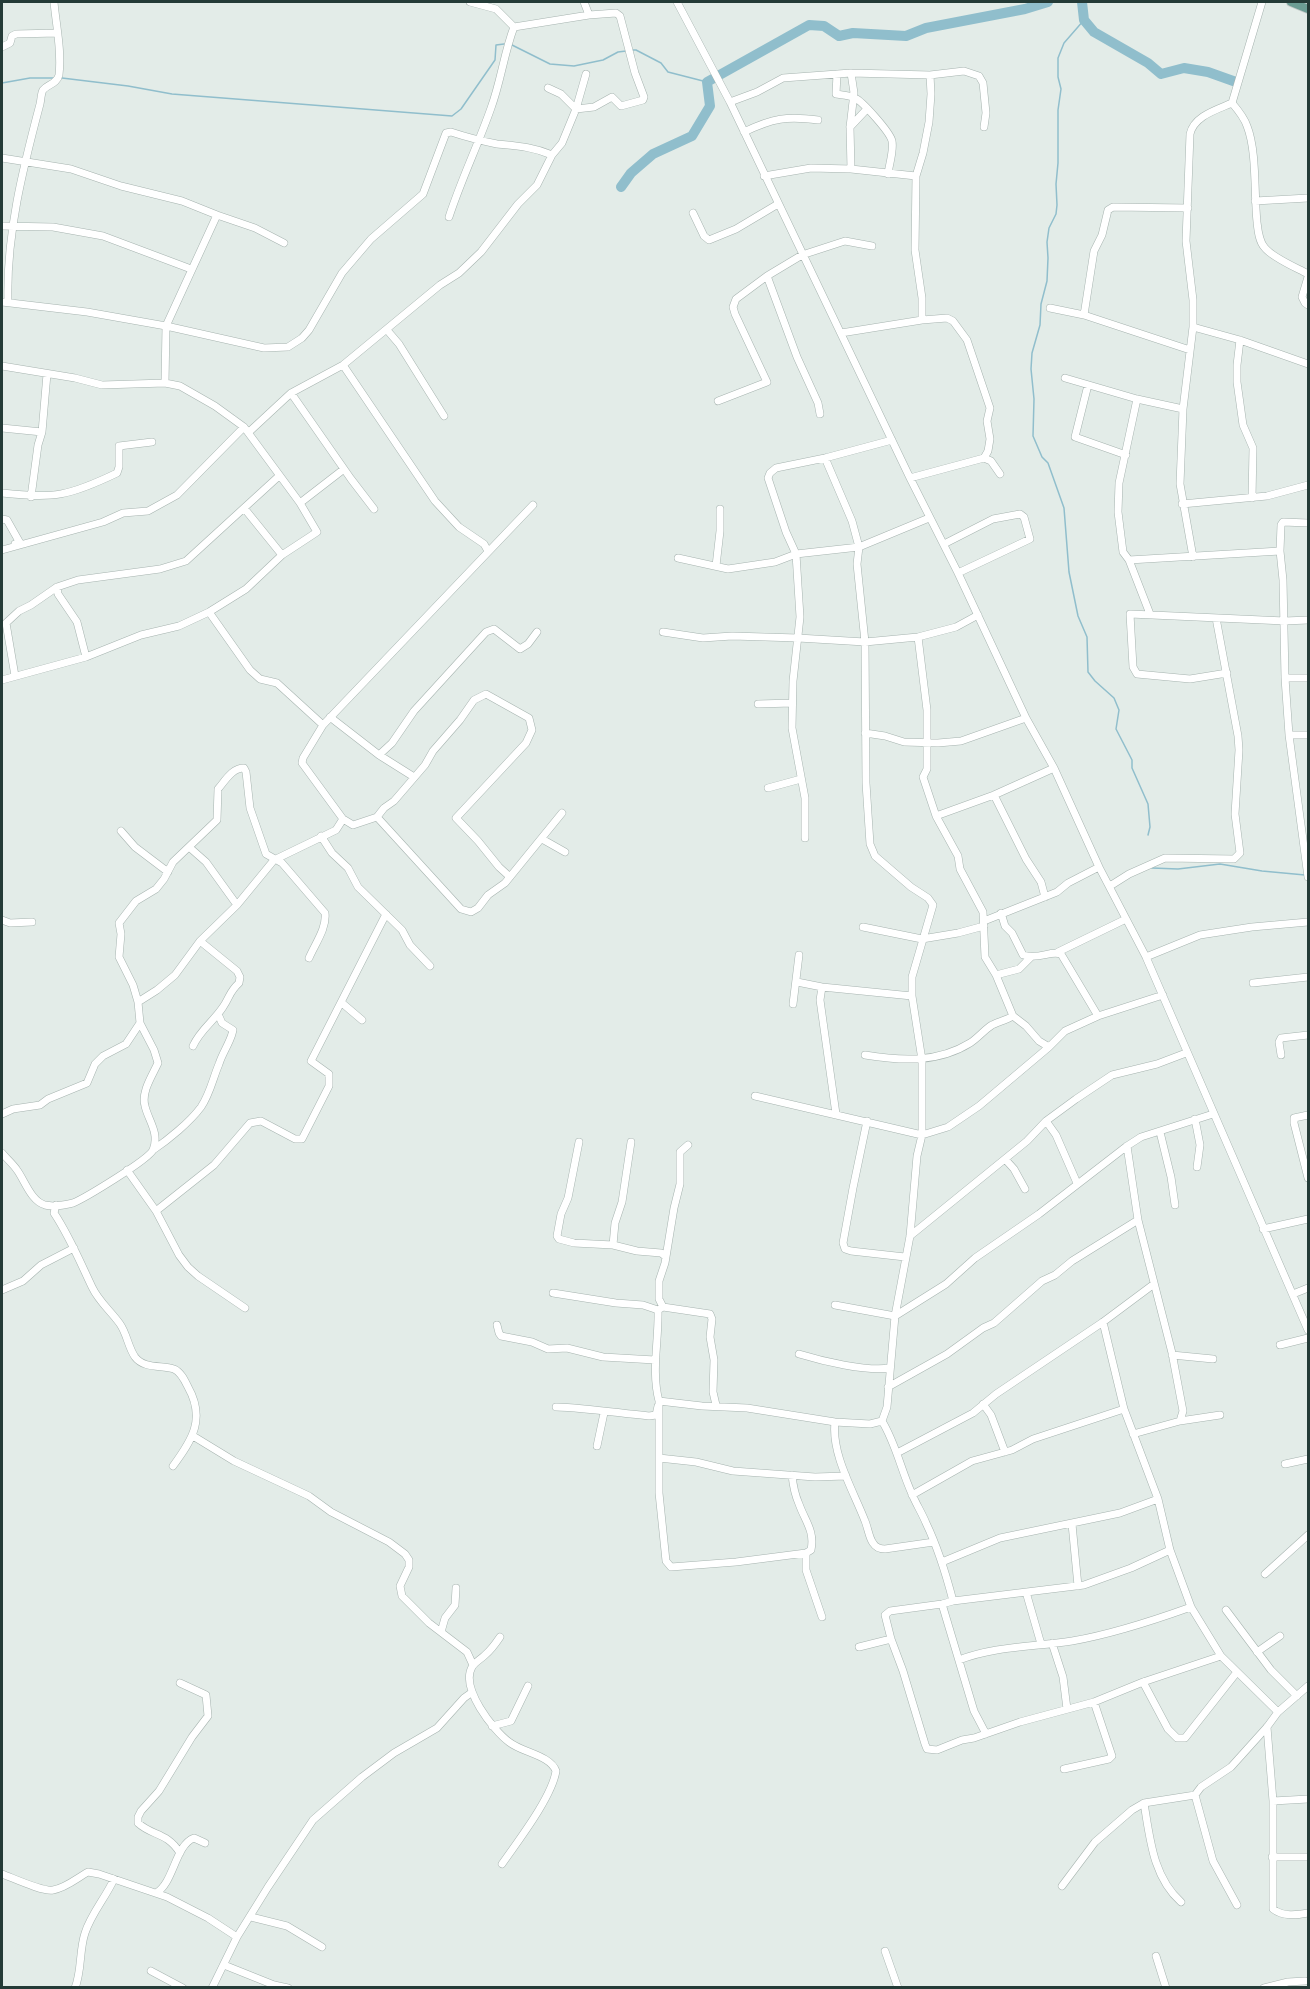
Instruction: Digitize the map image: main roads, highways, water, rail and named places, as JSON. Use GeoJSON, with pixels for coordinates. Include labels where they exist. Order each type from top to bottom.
{"type":"FeatureCollection","features":[{"type":"Feature","properties":{"kind":"main road"},"geometry":{"type":"LineString","coordinates":[[1291,2],[1308,9]]}},
{"type":"Feature","properties":{"kind":"waterway"},"geometry":{"type":"LineString","coordinates":[[621,187],[631,173],[653,154],[692,136],[710,106],[707,82],[809,25],[824,26],[839,36],[853,33],[906,36],[926,28],[1025,9],[1048,2]]}},
{"type":"Feature","properties":{"kind":"waterway"},"geometry":{"type":"LineString","coordinates":[[1082,2],[1084,20],[1094,32],[1148,63],[1161,74],[1184,68],[1208,72],[1236,82]]}},
{"type":"Feature","properties":{"kind":"waterway"},"geometry":{"type":"LineString","coordinates":[[1084,20],[1064,43],[1058,58],[1058,77],[1061,89],[1058,110],[1057,205],[1056,214],[1049,228],[1047,281],[1041,304],[1040,325],[1032,353],[1033,436],[1042,457],[1048,463],[1064,508],[1069,572],[1078,616],[1087,637],[1088,672],[1114,698],[1119,710],[1116,729],[1132,760],[1132,768],[1148,804],[1150,827],[1148,835]]}},
{"type":"Feature","properties":{"kind":"waterway"},"geometry":{"type":"LineString","coordinates":[[62,78],[172,94],[452,116],[461,109],[495,60],[496,45],[504,44]]}},
{"type":"Feature","properties":{"kind":"waterway"},"geometry":{"type":"LineString","coordinates":[[512,45],[550,64],[574,66],[603,60],[618,52],[626,51]]}},
{"type":"Feature","properties":{"kind":"waterway"},"geometry":{"type":"LineString","coordinates":[[633,50],[661,63],[668,72],[707,82]]}},
{"type":"Feature","properties":{"kind":"waterway"},"geometry":{"type":"LineString","coordinates":[[2,83],[30,78],[54,78]]}},
{"type":"Feature","properties":{"kind":"waterway"},"geometry":{"type":"LineString","coordinates":[[1152,868],[1178,869],[1220,864],[1305,875]]}}]}
